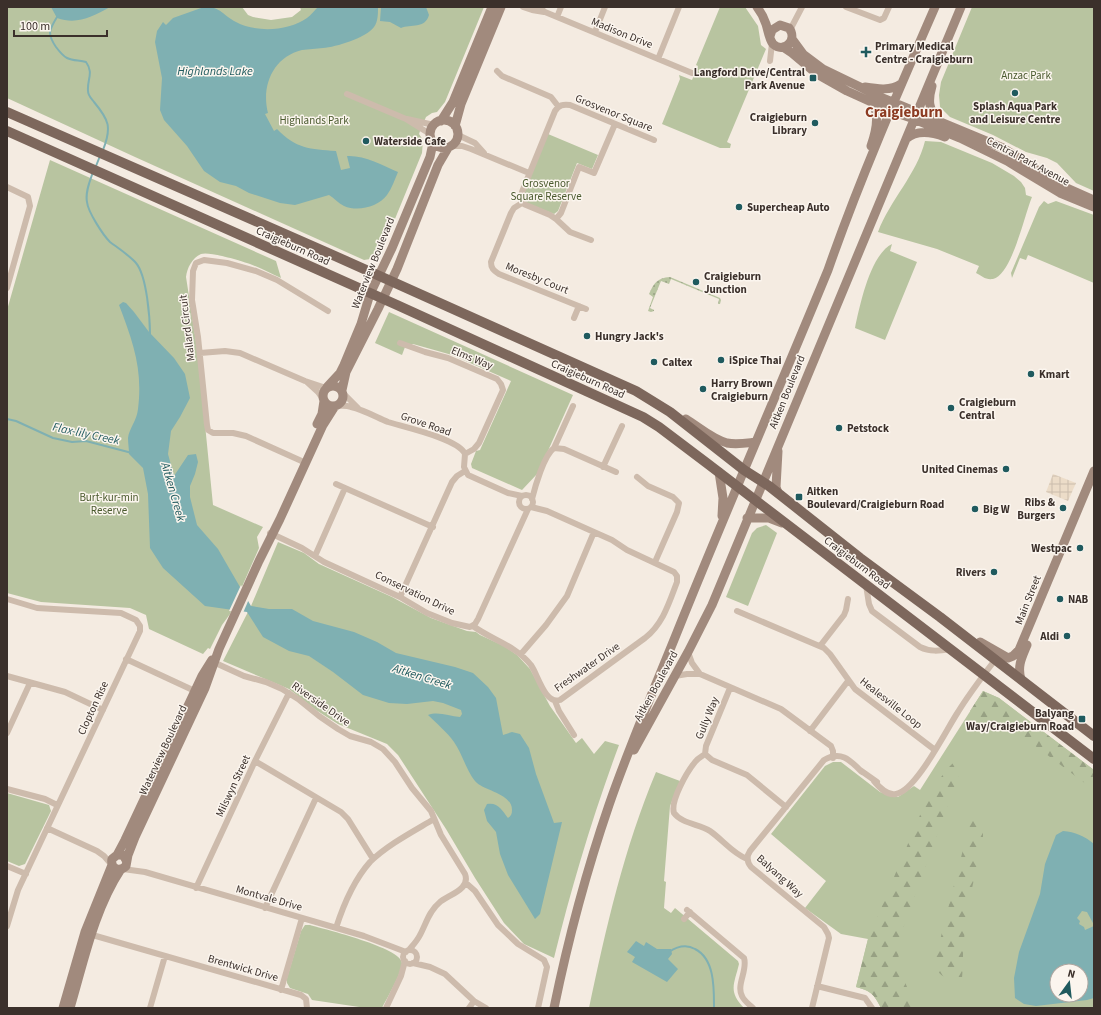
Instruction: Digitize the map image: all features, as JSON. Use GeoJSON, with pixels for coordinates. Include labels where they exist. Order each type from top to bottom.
{"type":"FeatureCollection","features":[{"type":"Feature","properties":{"kind":"main road","name":"Craigieburn Road"},"geometry":{"type":"LineString","coordinates":[[7,112],[636,391],[670,412],[744,470],[778,492],[860,558],[940,617],[1094,736]]}},
{"type":"Feature","properties":{"kind":"main road","name":"Craigieburn Road"},"geometry":{"type":"LineString","coordinates":[[7,131],[630,411],[659,427],[1094,759]]}},
{"type":"Feature","properties":{"kind":"street","name":"Waterview Boulevard"},"geometry":{"type":"LineString","coordinates":[[327,387],[340,373],[344,365],[361,324],[370,294],[392,248],[430,157],[435,131],[453,102],[492,7]]}},
{"type":"Feature","properties":{"kind":"street"},"geometry":{"type":"LineString","coordinates":[[450,147],[455,143],[462,104],[501,7]]}},
{"type":"Feature","properties":{"kind":"street","name":"Madison Drive"},"geometry":{"type":"LineString","coordinates":[[523,7],[545,12]]}},
{"type":"Feature","properties":{"kind":"street","name":"Madison Drive"},"geometry":{"type":"LineString","coordinates":[[538,7],[545,12],[692,73]]}},
{"type":"Feature","properties":{"kind":"street"},"geometry":{"type":"LineString","coordinates":[[557,17],[561,7]]}},
{"type":"Feature","properties":{"kind":"street"},"geometry":{"type":"LineString","coordinates":[[595,32],[605,7]]}},
{"type":"Feature","properties":{"kind":"street"},"geometry":{"type":"LineString","coordinates":[[658,59],[679,7]]}},
{"type":"Feature","properties":{"kind":"street"},"geometry":{"type":"LineString","coordinates":[[757,7],[762,15],[771,39]]}},
{"type":"Feature","properties":{"kind":"street","name":"Central Park Avenue"},"geometry":{"type":"LineString","coordinates":[[763,7],[771,19],[787,30],[803,54],[818,66],[858,86],[892,107]]}},
{"type":"Feature","properties":{"kind":"street"},"geometry":{"type":"LineString","coordinates":[[846,7],[880,20],[884,18],[889,7]]}},
{"type":"Feature","properties":{"kind":"street","name":"Aitken Boulevard"},"geometry":{"type":"LineString","coordinates":[[554,1008],[565,953],[580,897],[618,778],[737,486],[828,270],[901,84],[935,7]]}},
{"type":"Feature","properties":{"kind":"street","name":"Aitken Boulevard"},"geometry":{"type":"LineString","coordinates":[[618,778],[675,676],[712,605],[961,7]]}},
{"type":"Feature","properties":{"kind":"street"},"geometry":{"type":"LineString","coordinates":[[787,30],[772,30],[770,61],[782,47],[789,44],[787,30],[801,8]]}},
{"type":"Feature","properties":{"kind":"street","name":"Central Park Avenue"},"geometry":{"type":"LineString","coordinates":[[771,39],[778,47],[782,47],[792,53],[817,74],[842,88],[872,102],[892,107],[916,116],[986,152],[1007,161],[1060,193],[1094,207]]}},
{"type":"Feature","properties":{"kind":"street"},"geometry":{"type":"LineString","coordinates":[[940,121],[931,111],[930,98],[932,88],[944,57],[946,43]]}},
{"type":"Feature","properties":{"kind":"street"},"geometry":{"type":"LineString","coordinates":[[497,71],[502,76],[551,97],[558,106]]}},
{"type":"Feature","properties":{"kind":"street"},"geometry":{"type":"LineString","coordinates":[[858,86],[894,88],[901,84]]}},
{"type":"Feature","properties":{"kind":"street"},"geometry":{"type":"LineString","coordinates":[[347,94],[435,131]]}},
{"type":"Feature","properties":{"kind":"street"},"geometry":{"type":"LineString","coordinates":[[865,174],[866,162],[872,143],[877,113],[872,102]]}},
{"type":"Feature","properties":{"kind":"street","name":"Grosvenor Square"},"geometry":{"type":"LineString","coordinates":[[522,203],[522,192],[558,106],[570,105],[654,140]]}},
{"type":"Feature","properties":{"kind":"street","name":"Central Park Avenue"},"geometry":{"type":"LineString","coordinates":[[916,116],[940,121],[1003,148],[1051,179],[1094,200]]}},
{"type":"Feature","properties":{"kind":"street"},"geometry":{"type":"LineString","coordinates":[[406,119],[418,120],[435,131],[440,148],[462,146],[529,174]]}},
{"type":"Feature","properties":{"kind":"street"},"geometry":{"type":"LineString","coordinates":[[435,131],[449,121],[457,130],[475,143],[487,156]]}},
{"type":"Feature","properties":{"kind":"street"},"geometry":{"type":"LineString","coordinates":[[556,219],[561,213],[579,167],[594,173],[615,124]]}},
{"type":"Feature","properties":{"kind":"street"},"geometry":{"type":"LineString","coordinates":[[906,139],[914,133],[930,133],[986,152]]}},
{"type":"Feature","properties":{"kind":"street","name":"Waterview Boulevard"},"geometry":{"type":"LineString","coordinates":[[342,392],[346,372],[391,282],[438,165],[450,147]]}},
{"type":"Feature","properties":{"kind":"street"},"geometry":{"type":"LineString","coordinates":[[7,187],[28,197],[30,202],[7,288]]}},
{"type":"Feature","properties":{"kind":"street"},"geometry":{"type":"LineString","coordinates":[[522,203],[556,219],[570,232],[591,240]]}},
{"type":"Feature","properties":{"kind":"street","name":"Moresby Court"},"geometry":{"type":"LineString","coordinates":[[522,203],[514,208],[511,213],[491,262],[493,270],[499,274],[586,309]]}},
{"type":"Feature","properties":{"kind":"street","name":"Mallard Circuit"},"geometry":{"type":"LineString","coordinates":[[303,462],[246,436],[233,433],[217,434],[210,432],[207,425],[192,292],[194,266],[198,262],[204,260],[226,263],[256,271],[277,280],[328,310]]}},
{"type":"Feature","properties":{"kind":"street"},"geometry":{"type":"LineString","coordinates":[[7,262],[14,265]]}},
{"type":"Feature","properties":{"kind":"street","name":"Moresby Court"},"geometry":{"type":"LineString","coordinates":[[574,318],[579,306]]}},
{"type":"Feature","properties":{"kind":"street","name":"Elms Way"},"geometry":{"type":"LineString","coordinates":[[400,343],[460,362],[497,379],[501,384],[503,390],[479,443],[474,449],[465,454]]}},
{"type":"Feature","properties":{"kind":"street"},"geometry":{"type":"LineString","coordinates":[[200,354],[225,351],[240,353],[306,381],[327,387],[334,385],[340,388],[343,399],[335,406],[328,405],[318,392],[306,381]]}},
{"type":"Feature","properties":{"kind":"street"},"geometry":{"type":"LineString","coordinates":[[323,400],[323,393],[327,387]]}},
{"type":"Feature","properties":{"kind":"street","name":"Grove Road"},"geometry":{"type":"LineString","coordinates":[[342,392],[361,410]]}},
{"type":"Feature","properties":{"kind":"street","name":"Waterview Boulevard"},"geometry":{"type":"LineString","coordinates":[[303,462],[322,414],[323,400]]}},
{"type":"Feature","properties":{"kind":"street","name":"Grove Road"},"geometry":{"type":"LineString","coordinates":[[335,406],[344,405],[361,410],[394,424],[430,434],[460,448],[465,454]]}},
{"type":"Feature","properties":{"kind":"street","name":"Waterview Boulevard"},"geometry":{"type":"LineString","coordinates":[[63,1008],[114,860],[161,772],[199,692],[202,676],[213,661],[219,649],[271,534],[278,510],[323,425],[335,406]]}},
{"type":"Feature","properties":{"kind":"street"},"geometry":{"type":"LineString","coordinates":[[521,522],[522,500],[536,482],[554,448],[573,406]]}},
{"type":"Feature","properties":{"kind":"street"},"geometry":{"type":"LineString","coordinates":[[670,412],[728,443],[740,444],[756,442]]}},
{"type":"Feature","properties":{"kind":"street"},"geometry":{"type":"LineString","coordinates":[[603,467],[622,426]]}},
{"type":"Feature","properties":{"kind":"street"},"geometry":{"type":"LineString","coordinates":[[778,445],[776,487],[778,492]]}},
{"type":"Feature","properties":{"kind":"street"},"geometry":{"type":"LineString","coordinates":[[554,448],[564,449],[616,472]]}},
{"type":"Feature","properties":{"kind":"street"},"geometry":{"type":"LineString","coordinates":[[465,454],[465,471],[470,476],[612,540],[623,548],[655,562],[677,512],[678,503],[673,497],[648,486],[637,477]]}},
{"type":"Feature","properties":{"kind":"street"},"geometry":{"type":"LineString","coordinates":[[400,597],[433,527],[452,482],[457,476],[465,471]]}},
{"type":"Feature","properties":{"kind":"street","name":"Main Street"},"geometry":{"type":"LineString","coordinates":[[940,617],[1004,657],[1008,658],[1014,656],[1021,646],[1094,471]]}},
{"type":"Feature","properties":{"kind":"street"},"geometry":{"type":"LineString","coordinates":[[719,472],[723,498],[722,523]]}},
{"type":"Feature","properties":{"kind":"street"},"geometry":{"type":"LineString","coordinates":[[473,626],[478,619],[521,522],[531,504],[536,482]]}},
{"type":"Feature","properties":{"kind":"street","name":"Main Street"},"geometry":{"type":"LineString","coordinates":[[1021,679],[1018,672],[1020,661],[1094,483]]}},
{"type":"Feature","properties":{"kind":"street"},"geometry":{"type":"LineString","coordinates":[[336,484],[433,527]]}},
{"type":"Feature","properties":{"kind":"street"},"geometry":{"type":"LineString","coordinates":[[314,556],[345,488]]}},
{"type":"Feature","properties":{"kind":"street"},"geometry":{"type":"LineString","coordinates":[[522,500],[524,509],[531,504]]}},
{"type":"Feature","properties":{"kind":"street"},"geometry":{"type":"LineString","coordinates":[[747,518],[769,518],[787,525]]}},
{"type":"Feature","properties":{"kind":"street"},"geometry":{"type":"LineString","coordinates":[[521,654],[546,625],[567,596],[594,532]]}},
{"type":"Feature","properties":{"kind":"street","name":"Conservation Drive"},"geometry":{"type":"LineString","coordinates":[[271,534],[302,548],[314,556],[400,597],[439,618],[465,626],[473,626]]}},
{"type":"Feature","properties":{"kind":"street","name":"Freshwater Drive"},"geometry":{"type":"LineString","coordinates":[[473,626],[483,633],[510,646],[521,654],[533,668],[549,698],[555,701],[562,698],[652,632],[660,622],[677,582],[677,576],[674,572],[655,562]]}},
{"type":"Feature","properties":{"kind":"street"},"geometry":{"type":"LineString","coordinates":[[866,585],[869,604],[872,611],[920,647],[934,651],[950,649]]}},
{"type":"Feature","properties":{"kind":"street"},"geometry":{"type":"LineString","coordinates":[[820,646],[844,615],[848,599]]}},
{"type":"Feature","properties":{"kind":"street","name":"Clopton Rise"},"geometry":{"type":"LineString","coordinates":[[7,600],[37,608],[116,613],[131,617],[138,622],[140,629],[18,890],[7,926]]}},
{"type":"Feature","properties":{"kind":"street","name":"Healesville Loop"},"geometry":{"type":"LineString","coordinates":[[737,611],[820,646],[830,654],[855,689],[935,750]]}},
{"type":"Feature","properties":{"kind":"street"},"geometry":{"type":"LineString","coordinates":[[688,652],[692,663],[700,674]]}},
{"type":"Feature","properties":{"kind":"street"},"geometry":{"type":"LineString","coordinates":[[126,659],[199,692]]}},
{"type":"Feature","properties":{"kind":"street"},"geometry":{"type":"LineString","coordinates":[[675,676],[700,674],[781,709],[827,744],[832,757],[842,760],[892,791],[898,790],[911,783],[922,772],[956,714],[995,660]]}},
{"type":"Feature","properties":{"kind":"street","name":"Riverside Drive"},"geometry":{"type":"LineString","coordinates":[[213,661],[244,676],[274,685],[289,693],[338,729],[350,736],[370,742],[383,749],[395,762],[412,788],[428,807],[441,835],[465,874],[466,883]]}},
{"type":"Feature","properties":{"kind":"street"},"geometry":{"type":"LineString","coordinates":[[7,676],[65,692],[103,710]]}},
{"type":"Feature","properties":{"kind":"street"},"geometry":{"type":"LineString","coordinates":[[810,731],[848,681]]}},
{"type":"Feature","properties":{"kind":"street"},"geometry":{"type":"LineString","coordinates":[[7,733],[30,683]]}},
{"type":"Feature","properties":{"kind":"street","name":"Gully Way"},"geometry":{"type":"LineString","coordinates":[[730,688],[706,746],[705,754],[712,760],[748,775],[786,808]]}},
{"type":"Feature","properties":{"kind":"street","name":"Milswyn Street"},"geometry":{"type":"LineString","coordinates":[[196,888],[255,761],[289,693]]}},
{"type":"Feature","properties":{"kind":"street"},"geometry":{"type":"LineString","coordinates":[[555,701],[559,711],[574,735]]}},
{"type":"Feature","properties":{"kind":"street"},"geometry":{"type":"LineString","coordinates":[[705,754],[696,761],[682,783],[673,811],[679,818],[710,831],[736,854],[748,856]]}},
{"type":"Feature","properties":{"kind":"street","name":"Balyang Way"},"geometry":{"type":"LineString","coordinates":[[812,1008],[829,938],[827,930],[752,867],[748,856],[818,769],[832,757]]}},
{"type":"Feature","properties":{"kind":"street"},"geometry":{"type":"LineString","coordinates":[[255,761],[332,806],[348,819],[373,859]]}},
{"type":"Feature","properties":{"kind":"street","name":"Waterview Boulevard"},"geometry":{"type":"LineString","coordinates":[[70,1008],[88,934],[124,865],[161,772]]}},
{"type":"Feature","properties":{"kind":"street"},"geometry":{"type":"LineString","coordinates":[[7,789],[45,799],[57,805]]}},
{"type":"Feature","properties":{"kind":"street"},"geometry":{"type":"LineString","coordinates":[[265,908],[316,798]]}},
{"type":"Feature","properties":{"kind":"street"},"geometry":{"type":"LineString","coordinates":[[336,928],[352,889],[373,859],[434,819]]}},
{"type":"Feature","properties":{"kind":"street"},"geometry":{"type":"LineString","coordinates":[[47,828],[114,860]]}},
{"type":"Feature","properties":{"kind":"street"},"geometry":{"type":"LineString","coordinates":[[123,855],[124,865],[116,869],[114,860],[123,855]]}},
{"type":"Feature","properties":{"kind":"street","name":"Montvale Drive"},"geometry":{"type":"LineString","coordinates":[[124,865],[196,888],[364,936],[406,955]]}},
{"type":"Feature","properties":{"kind":"street"},"geometry":{"type":"LineString","coordinates":[[7,866],[26,874]]}},
{"type":"Feature","properties":{"kind":"street"},"geometry":{"type":"LineString","coordinates":[[386,1008],[401,976],[406,955],[419,937],[434,908],[441,901],[464,887],[466,883],[475,891],[498,925],[507,935],[529,951],[541,957],[546,962],[547,967],[538,1008]]}},
{"type":"Feature","properties":{"kind":"street"},"geometry":{"type":"LineString","coordinates":[[684,919],[689,911],[744,958],[745,967],[741,994],[753,1008]]}},
{"type":"Feature","properties":{"kind":"street"},"geometry":{"type":"LineString","coordinates":[[281,990],[302,918]]}},
{"type":"Feature","properties":{"kind":"street","name":"Brentwick Drive"},"geometry":{"type":"LineString","coordinates":[[88,934],[304,997],[307,1002],[307,1008]]}},
{"type":"Feature","properties":{"kind":"street"},"geometry":{"type":"LineString","coordinates":[[401,976],[416,960],[419,937]]}},
{"type":"Feature","properties":{"kind":"street"},"geometry":{"type":"LineString","coordinates":[[406,955],[413,951],[430,967]]}},
{"type":"Feature","properties":{"kind":"street"},"geometry":{"type":"LineString","coordinates":[[406,955],[408,963],[430,967],[445,974],[474,1000],[486,1008]]}},
{"type":"Feature","properties":{"kind":"street"},"geometry":{"type":"LineString","coordinates":[[150,1008],[165,956]]}},
{"type":"Feature","properties":{"kind":"street"},"geometry":{"type":"LineString","coordinates":[[817,986],[865,998],[872,1008]]}},
{"type":"Feature","properties":{"kind":"street"},"geometry":{"type":"LineString","coordinates":[[469,1008],[474,1000]]}},
{"type":"Feature","properties":{"kind":"green space","name":"Highlands Park"},"geometry":{"type":"Polygon","coordinates":[[[7,7],[242,7],[248,15],[271,20],[292,17],[301,10],[300,7],[484,7],[445,102],[437,112],[426,117],[420,131],[419,134],[423,140],[422,153],[381,253],[376,258],[364,260],[7,98],[7,7]]]}},
{"type":"Feature","properties":{"kind":"green space"},"geometry":{"type":"Polygon","coordinates":[[[720,7],[745,7],[758,26],[761,45],[766,49],[727,142],[731,144],[730,148],[720,148],[662,124],[680,79],[679,75],[692,80],[698,66],[696,65],[720,7]]]}},
{"type":"Feature","properties":{"kind":"green space","name":"Anzac Park"},"geometry":{"type":"Polygon","coordinates":[[[972,7],[1094,7],[1094,191],[1076,183],[1057,163],[1047,158],[1026,152],[993,135],[950,117],[940,107],[939,95],[941,82],[972,7]]]}},
{"type":"Feature","properties":{"kind":"green space","name":"Grosvenor Square Reserve"},"geometry":{"type":"Polygon","coordinates":[[[548,134],[598,155],[592,169],[577,163],[558,211],[554,214],[524,202],[523,195],[548,134]]]}},
{"type":"Feature","properties":{"kind":"green space"},"geometry":{"type":"Polygon","coordinates":[[[925,141],[941,142],[992,163],[1014,176],[1025,188],[1026,195],[1032,197],[1012,256],[1000,275],[993,279],[986,278],[976,273],[979,266],[937,249],[878,232],[889,209],[916,165],[925,141]]]}},
{"type":"Feature","properties":{"kind":"green space","name":"Burt-kur-min Reserve"},"geometry":{"type":"Polygon","coordinates":[[[50,160],[276,261],[281,278],[246,263],[205,253],[198,256],[193,261],[189,267],[186,277],[198,354],[213,505],[263,527],[257,537],[259,548],[230,614],[222,625],[210,649],[208,648],[203,654],[149,629],[146,615],[130,608],[41,602],[7,593],[7,310],[50,160]]]}},
{"type":"Feature","properties":{"kind":"green space"},"geometry":{"type":"Polygon","coordinates":[[[1044,201],[1048,204],[1056,201],[1094,215],[1094,283],[1028,255],[1026,260],[1020,258],[1012,278],[1011,273],[1039,207],[1044,201]]]}},
{"type":"Feature","properties":{"kind":"green space"},"geometry":{"type":"Polygon","coordinates":[[[892,244],[890,251],[917,262],[885,340],[855,328],[863,294],[872,269],[884,250],[892,244]]]}},
{"type":"Feature","properties":{"kind":"green space"},"geometry":{"type":"Polygon","coordinates":[[[670,277],[720,298],[720,304],[718,304],[719,299],[671,279],[669,284],[661,281],[650,308],[654,311],[648,311],[653,297],[649,294],[656,282],[670,277]]]}},
{"type":"Feature","properties":{"kind":"green space"},"geometry":{"type":"Polygon","coordinates":[[[389,312],[573,395],[538,473],[522,490],[472,468],[471,464],[476,451],[480,450],[511,381],[452,355],[413,344],[405,347],[402,355],[375,343],[389,312]]]}},
{"type":"Feature","properties":{"kind":"green space"},"geometry":{"type":"Polygon","coordinates":[[[766,525],[777,533],[748,606],[726,597],[752,533],[757,528],[766,525]]]}},
{"type":"Feature","properties":{"kind":"green space"},"geometry":{"type":"Polygon","coordinates":[[[278,542],[304,553],[319,564],[392,597],[431,618],[467,631],[476,632],[504,646],[517,655],[530,669],[550,706],[576,743],[582,738],[594,754],[605,741],[619,745],[600,798],[584,850],[554,958],[524,944],[504,923],[398,755],[387,744],[338,724],[316,710],[289,689],[223,661],[251,606],[278,542]]]}},
{"type":"Feature","properties":{"kind":"green space"},"geometry":{"type":"Polygon","coordinates":[[[983,691],[999,698],[1094,770],[1094,1008],[881,1008],[872,994],[856,987],[868,939],[841,934],[805,908],[826,881],[771,834],[825,766],[833,762],[841,762],[880,792],[891,796],[898,797],[914,786],[920,790],[983,691]]]}},
{"type":"Feature","properties":{"kind":"green space"},"geometry":{"type":"Polygon","coordinates":[[[983,691],[999,698],[1094,770],[1094,790],[1018,733],[998,725],[989,725],[970,711],[983,691]]]}},
{"type":"Feature","properties":{"kind":"green space"},"geometry":{"type":"Polygon","coordinates":[[[953,763],[959,763],[960,772],[898,942],[899,967],[918,1008],[881,1008],[872,994],[856,987],[868,939],[928,796],[946,770],[953,763]]]}},
{"type":"Feature","properties":{"kind":"green space"},"geometry":{"type":"Polygon","coordinates":[[[656,772],[680,781],[670,806],[664,881],[666,882],[664,908],[671,913],[675,908],[738,961],[739,964],[734,983],[734,992],[744,1008],[589,1008],[609,918],[625,859],[634,830],[656,772]]]}},
{"type":"Feature","properties":{"kind":"green space"},"geometry":{"type":"Polygon","coordinates":[[[7,793],[49,805],[51,811],[25,864],[19,866],[7,861],[7,793]]]}},
{"type":"Feature","properties":{"kind":"green space"},"geometry":{"type":"Polygon","coordinates":[[[979,818],[983,821],[983,838],[969,902],[963,946],[962,978],[953,980],[944,977],[935,968],[936,956],[969,826],[973,819],[979,818]]]}},
{"type":"Feature","properties":{"kind":"green space"},"geometry":{"type":"Polygon","coordinates":[[[305,925],[310,925],[377,945],[399,957],[402,963],[400,973],[382,1008],[366,1008],[312,1000],[308,994],[290,988],[287,983],[287,978],[301,931],[305,925]]]}},
{"type":"Feature","properties":{"kind":"shaded area"},"geometry":{"type":"Polygon","coordinates":[[[1053,474],[1076,483],[1068,501],[1046,492],[1053,474]]]}},
{"type":"Feature","properties":{"kind":"water"},"geometry":{"type":"Polygon","coordinates":[[[51,7],[110,7],[91,17],[71,21],[57,18],[51,7]]]}},
{"type":"Feature","properties":{"kind":"water","name":"Highlands Lake"},"geometry":{"type":"Polygon","coordinates":[[[204,7],[215,8],[244,26],[272,29],[291,26],[300,22],[308,17],[318,7],[378,7],[378,18],[374,27],[364,35],[335,46],[302,50],[283,59],[272,74],[268,83],[266,103],[268,113],[265,114],[274,131],[277,129],[291,141],[304,147],[318,150],[336,151],[341,170],[350,168],[347,156],[353,156],[373,161],[398,172],[387,195],[383,199],[378,203],[361,208],[349,208],[344,206],[329,195],[295,205],[280,203],[249,193],[236,186],[220,182],[204,171],[187,146],[164,120],[160,110],[162,78],[155,42],[157,31],[163,22],[166,25],[173,18],[204,7]]]}},
{"type":"Feature","properties":{"kind":"water"},"geometry":{"type":"Polygon","coordinates":[[[381,7],[426,7],[429,15],[421,24],[401,28],[390,22],[380,21],[381,7]]]}},
{"type":"Feature","properties":{"kind":"water"},"geometry":{"type":"Polygon","coordinates":[[[123,302],[126,303],[149,332],[174,358],[185,374],[190,398],[171,431],[168,454],[174,476],[188,455],[196,454],[198,462],[190,486],[190,497],[197,525],[218,549],[251,606],[269,609],[292,609],[313,621],[354,632],[377,642],[396,653],[455,667],[473,673],[488,687],[496,698],[503,735],[512,732],[520,734],[529,748],[536,774],[554,823],[562,822],[540,914],[535,919],[508,875],[500,854],[496,832],[487,821],[484,810],[487,804],[497,805],[508,818],[512,813],[511,805],[508,800],[477,783],[471,775],[454,742],[428,715],[440,714],[460,717],[462,714],[461,710],[433,701],[407,704],[389,703],[363,695],[309,656],[289,651],[263,637],[247,612],[205,606],[163,568],[150,548],[148,494],[143,468],[129,454],[128,438],[137,413],[139,381],[136,356],[129,331],[119,305],[123,302]]]}},
{"type":"Feature","properties":{"kind":"water"},"geometry":{"type":"Polygon","coordinates":[[[1063,831],[1080,835],[1094,844],[1094,925],[1087,912],[1082,911],[1077,918],[1080,921],[1079,924],[1084,927],[1085,930],[1094,926],[1094,998],[1089,999],[1089,963],[1049,963],[1049,1003],[1062,1003],[1036,1006],[1024,1004],[1015,998],[1014,978],[1019,952],[1040,894],[1045,864],[1056,835],[1063,831]]]}},
{"type":"Feature","properties":{"kind":"water"},"geometry":{"type":"Polygon","coordinates":[[[636,941],[644,946],[646,942],[657,949],[671,949],[672,954],[668,959],[678,969],[667,982],[632,962],[635,957],[627,952],[636,941]]]}},
{"type":"Feature","properties":{"kind":"pier"},"geometry":{"type":"Polygon","coordinates":[[[241,585],[249,599],[243,613],[229,611],[241,585]]]}},
{"type":"Feature","properties":{"kind":"waterway","name":"Aitken Creek"},"geometry":{"type":"LineString","coordinates":[[57,17],[50,32],[51,39],[56,47],[67,58],[86,62],[90,69],[88,91],[90,97],[103,114],[108,124],[108,135],[103,150]]}},
{"type":"Feature","properties":{"kind":"waterway","name":"Aitken Creek"},"geometry":{"type":"LineString","coordinates":[[96,166],[100,156]]}},
{"type":"Feature","properties":{"kind":"waterway","name":"Aitken Creek"},"geometry":{"type":"LineString","coordinates":[[93,172],[87,190],[88,206],[96,223],[107,239],[133,260],[140,269],[147,298],[150,335]]}},
{"type":"Feature","properties":{"kind":"waterway","name":"Flax-lily Creek"},"geometry":{"type":"LineString","coordinates":[[7,419],[16,421],[53,438],[72,442],[86,441],[132,453]]}},
{"type":"Feature","properties":{"kind":"waterway","name":"Aitken Creek"},"geometry":{"type":"LineString","coordinates":[[669,952],[676,948],[685,946],[692,947],[702,954],[710,967],[712,975],[714,1008]]}},
{"type":"Feature","properties":{"kind":"place","name":"Primary Medical Centre - Craigieburn"},"geometry":{"type":"Point","coordinates":[866,52]}},
{"type":"Feature","properties":{"kind":"place","name":"Langford Drive/Central Park Avenue"},"geometry":{"type":"Point","coordinates":[813,78]}},
{"type":"Feature","properties":{"kind":"place","name":"Splash Aqua Park and Leisure Centre"},"geometry":{"type":"Point","coordinates":[1015,93]}},
{"type":"Feature","properties":{"kind":"place","name":"Craigieburn Library"},"geometry":{"type":"Point","coordinates":[815,123]}},
{"type":"Feature","properties":{"kind":"place","name":"Waterside Cafe"},"geometry":{"type":"Point","coordinates":[366,141]}},
{"type":"Feature","properties":{"kind":"place","name":"Supercheap Auto"},"geometry":{"type":"Point","coordinates":[739,207]}},
{"type":"Feature","properties":{"kind":"place","name":"Craigieburn Junction"},"geometry":{"type":"Point","coordinates":[696,282]}},
{"type":"Feature","properties":{"kind":"place","name":"Hungry Jack's"},"geometry":{"type":"Point","coordinates":[587,336]}},
{"type":"Feature","properties":{"kind":"place","name":"iSpice Thai"},"geometry":{"type":"Point","coordinates":[721,360]}},
{"type":"Feature","properties":{"kind":"place","name":"Caltex"},"geometry":{"type":"Point","coordinates":[654,362]}},
{"type":"Feature","properties":{"kind":"place","name":"Kmart"},"geometry":{"type":"Point","coordinates":[1031,374]}},
{"type":"Feature","properties":{"kind":"place","name":"Harry Brown Craigieburn"},"geometry":{"type":"Point","coordinates":[703,389]}},
{"type":"Feature","properties":{"kind":"place","name":"Craigieburn Central"},"geometry":{"type":"Point","coordinates":[951,408]}},
{"type":"Feature","properties":{"kind":"place","name":"Petstock"},"geometry":{"type":"Point","coordinates":[839,428]}},
{"type":"Feature","properties":{"kind":"place","name":"United Cinemas"},"geometry":{"type":"Point","coordinates":[1006,469]}},
{"type":"Feature","properties":{"kind":"place","name":"Aitken Boulevard/Craigieburn Road"},"geometry":{"type":"Point","coordinates":[799,497]}},
{"type":"Feature","properties":{"kind":"place","name":"Ribs & Burgers"},"geometry":{"type":"Point","coordinates":[1063,508]}},
{"type":"Feature","properties":{"kind":"place","name":"Big W"},"geometry":{"type":"Point","coordinates":[975,509]}},
{"type":"Feature","properties":{"kind":"place","name":"Westpac"},"geometry":{"type":"Point","coordinates":[1080,548]}},
{"type":"Feature","properties":{"kind":"place","name":"Rivers"},"geometry":{"type":"Point","coordinates":[994,572]}},
{"type":"Feature","properties":{"kind":"place","name":"NAB"},"geometry":{"type":"Point","coordinates":[1060,599]}},
{"type":"Feature","properties":{"kind":"place","name":"Aldi"},"geometry":{"type":"Point","coordinates":[1067,636]}},
{"type":"Feature","properties":{"kind":"place","name":"Balyang Way/Craigieburn Road"},"geometry":{"type":"Point","coordinates":[1082,719]}},
{"type":"Feature","properties":{"kind":"district","name":"Craigieburn"},"geometry":{"type":"Point","coordinates":[904,112]}}]}
